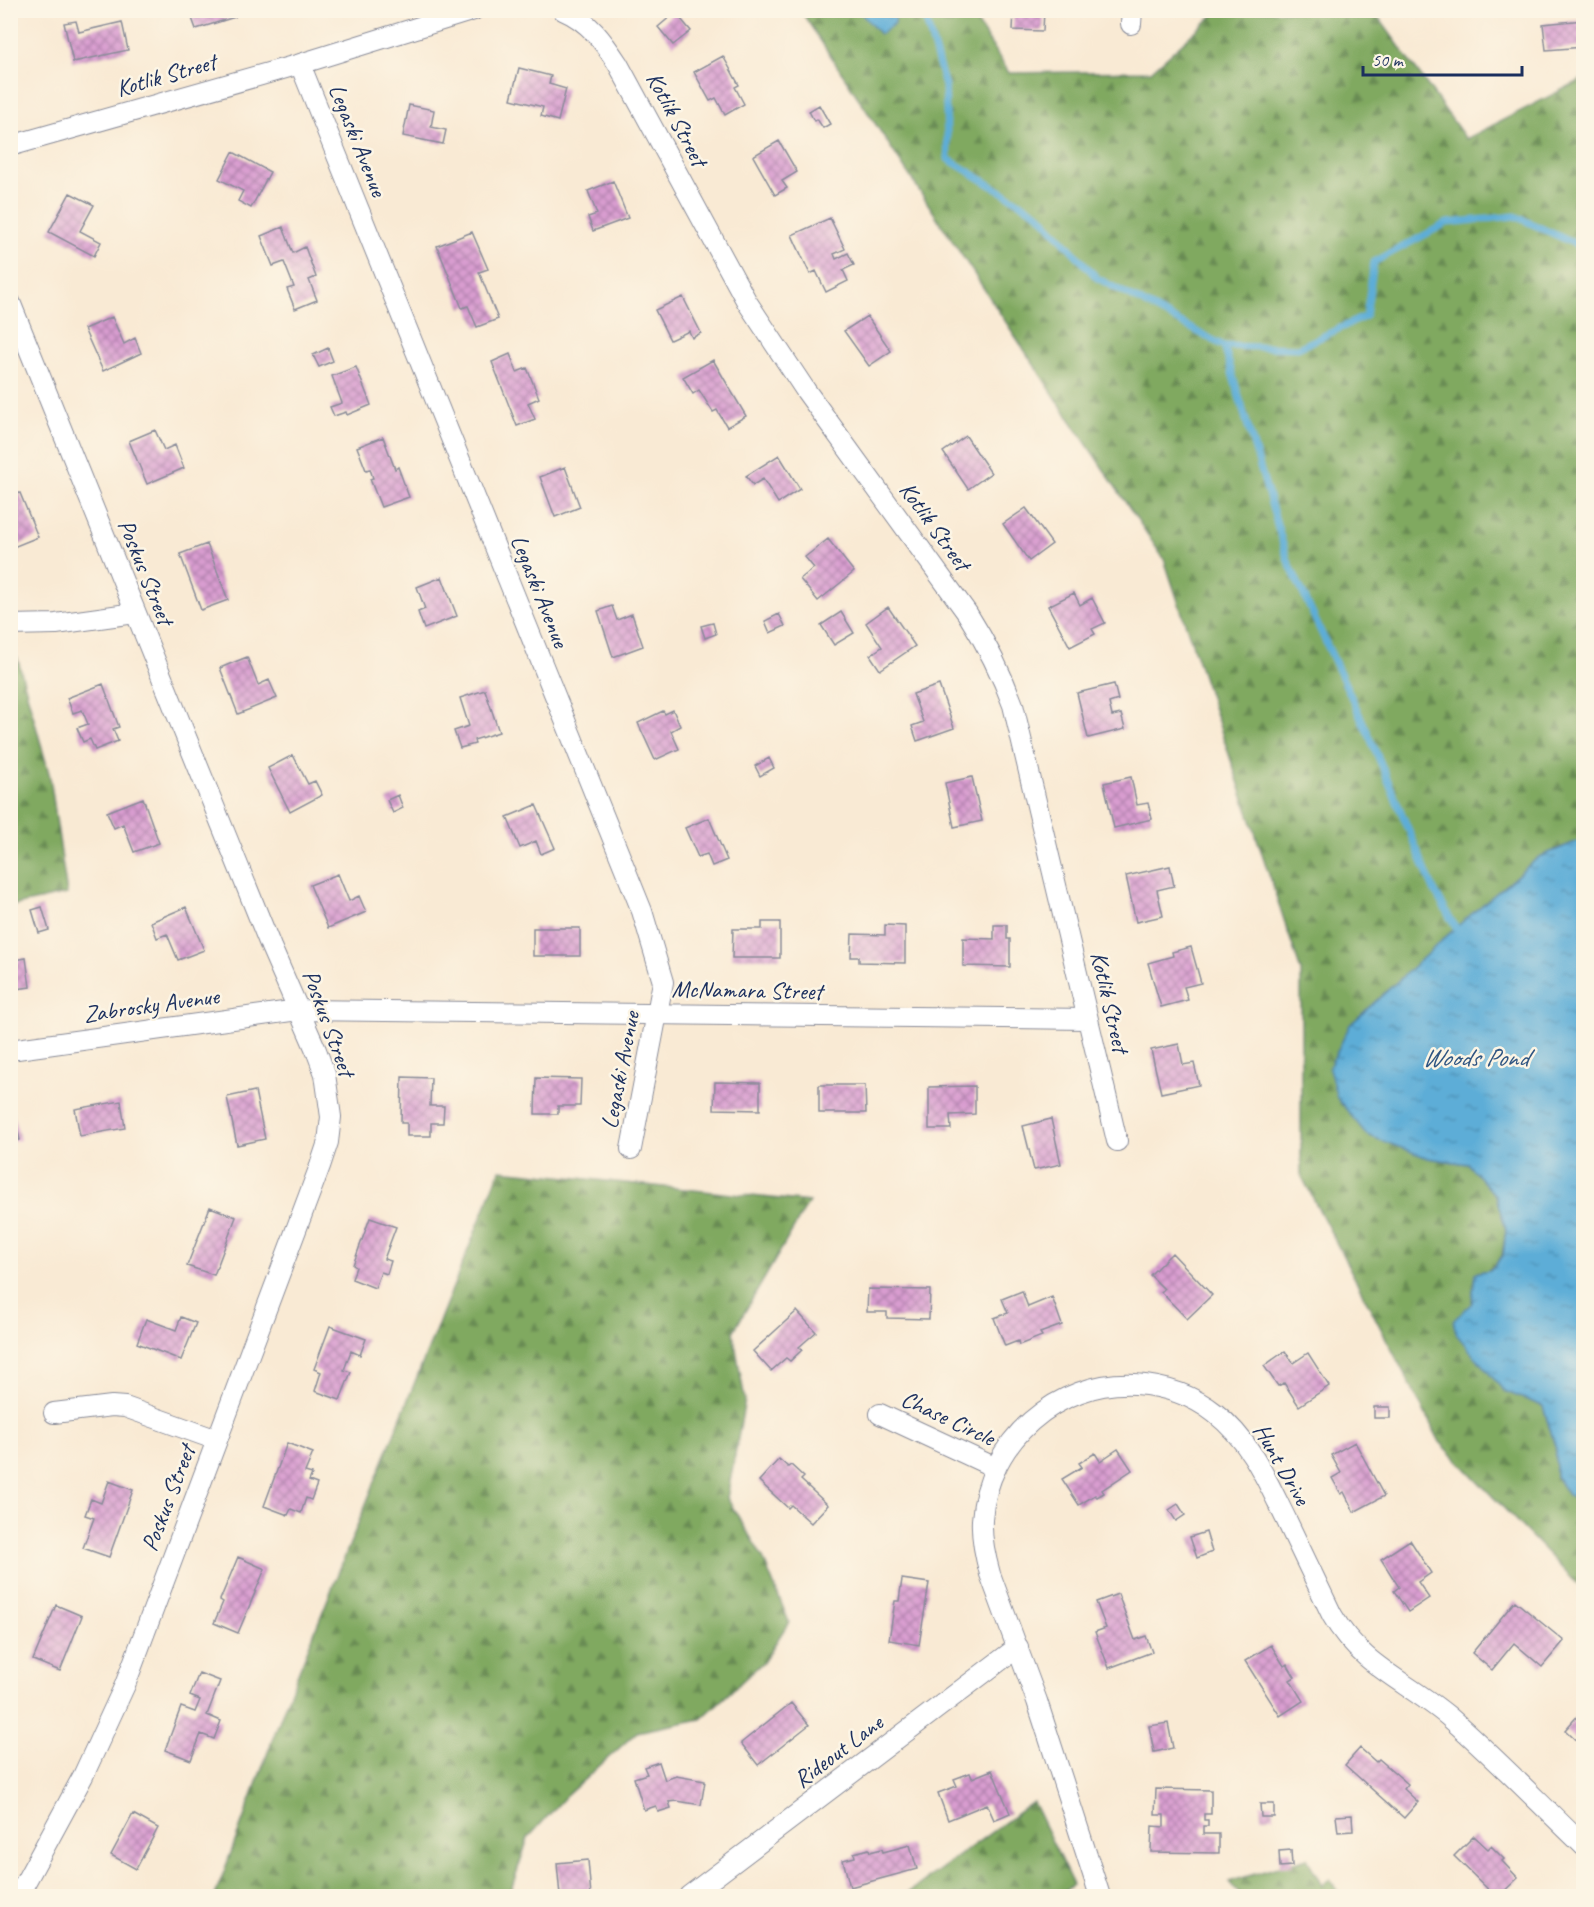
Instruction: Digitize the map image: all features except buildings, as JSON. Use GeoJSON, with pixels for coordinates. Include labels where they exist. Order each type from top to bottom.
{"type":"FeatureCollection","features":[{"type":"Feature","properties":{"kind":"street","name":"Kotlik Street"},"geometry":{"type":"LineString","coordinates":[[10,146],[300,64],[474,10]]}},
{"type":"Feature","properties":{"kind":"street","name":"Kotlik Street"},"geometry":{"type":"LineString","coordinates":[[563,10],[591,28],[618,64],[747,302],[806,391],[967,613],[1001,672],[1013,705],[1117,1142]]}},
{"type":"Feature","properties":{"kind":"street","name":"Legaski Avenue"},"geometry":{"type":"LineString","coordinates":[[300,64],[642,911],[663,982],[631,1149]]}},
{"type":"Feature","properties":{"kind":"street","name":"Poskus Street"},"geometry":{"type":"LineString","coordinates":[[10,302],[135,613],[316,1050],[325,1074],[331,1117],[328,1142],[125,1685],[83,1776],[18,1896]]}},
{"type":"Feature","properties":{"kind":"street"},"geometry":{"type":"LineString","coordinates":[[10,625],[56,624],[135,613]]}},
{"type":"Feature","properties":{"kind":"street","name":"McNamara Street"},"geometry":{"type":"LineString","coordinates":[[298,1010],[1087,1019]]}},
{"type":"Feature","properties":{"kind":"street","name":"Zabrosky Avenue"},"geometry":{"type":"LineString","coordinates":[[10,1050],[298,1010]]}},
{"type":"Feature","properties":{"kind":"street","name":"Hunt Drive"},"geometry":{"type":"LineString","coordinates":[[1100,1896],[1018,1647],[990,1574],[985,1557],[982,1520],[989,1485],[996,1468],[1015,1437],[1035,1418],[1057,1402],[1091,1389],[1127,1384],[1163,1388],[1180,1393],[1227,1422],[1250,1450],[1341,1632],[1371,1663],[1443,1713],[1471,1736],[1584,1846]]}},
{"type":"Feature","properties":{"kind":"street"},"geometry":{"type":"LineString","coordinates":[[54,1413],[112,1406],[125,1407],[217,1440]]}},
{"type":"Feature","properties":{"kind":"street","name":"Chase Circle"},"geometry":{"type":"LineString","coordinates":[[879,1414],[996,1468]]}},
{"type":"Feature","properties":{"kind":"street","name":"Rideout Lane"},"geometry":{"type":"LineString","coordinates":[[689,1896],[1018,1647]]}},
{"type":"Feature","properties":{"kind":"green space"},"geometry":{"type":"Polygon","coordinates":[[[801,11],[970,11],[1009,73],[1151,71],[1218,11],[1374,11],[1466,139],[1583,79],[1583,839],[1539,857],[1461,923],[1350,1025],[1428,1158],[1468,1164],[1496,1196],[1506,1230],[1502,1256],[1490,1270],[1475,1273],[1472,1303],[1504,1391],[1543,1406],[1556,1449],[1556,1476],[1568,1495],[1583,1501],[1583,1590],[1440,1442],[1301,1175],[1301,971],[1164,559],[801,11]]]}},
{"type":"Feature","properties":{"kind":"green space"},"geometry":{"type":"Polygon","coordinates":[[[11,657],[17,657],[50,777],[67,894],[11,906],[11,657]]]}},
{"type":"Feature","properties":{"kind":"green space"},"geometry":{"type":"Polygon","coordinates":[[[500,1170],[809,1202],[733,1332],[745,1400],[727,1498],[763,1558],[789,1622],[764,1661],[701,1719],[637,1732],[565,1797],[528,1838],[509,1896],[215,1896],[286,1703],[500,1170]]]}},
{"type":"Feature","properties":{"kind":"green space"},"geometry":{"type":"Polygon","coordinates":[[[1033,1802],[1073,1885],[1056,1896],[904,1896],[1033,1802]]]}},
{"type":"Feature","properties":{"kind":"green space"},"geometry":{"type":"Polygon","coordinates":[[[1307,1858],[1322,1886],[1330,1879],[1341,1896],[1241,1896],[1229,1882],[1307,1858]]]}},
{"type":"Feature","properties":{"kind":"water"},"geometry":{"type":"Polygon","coordinates":[[[859,11],[895,11],[895,23],[880,34],[859,11]]]}},
{"type":"Feature","properties":{"kind":"water","name":"Woods Pond"},"geometry":{"type":"Polygon","coordinates":[[[1583,839],[1583,1501],[1568,1495],[1556,1476],[1556,1449],[1543,1406],[1504,1391],[1457,1335],[1453,1321],[1472,1303],[1475,1273],[1490,1270],[1503,1256],[1506,1230],[1496,1196],[1468,1164],[1428,1158],[1367,1135],[1337,1098],[1329,1068],[1350,1025],[1461,923],[1539,857],[1583,839]]]}},
{"type":"Feature","properties":{"kind":"waterway"},"geometry":{"type":"LineString","coordinates":[[923,10],[945,86],[948,159],[1040,215],[1097,278],[1224,346],[1288,561],[1368,733],[1434,890],[1460,935]]}},
{"type":"Feature","properties":{"kind":"waterway"},"geometry":{"type":"LineString","coordinates":[[1224,346],[1298,348],[1366,316],[1374,262],[1447,223],[1515,216],[1584,248]]}}]}
